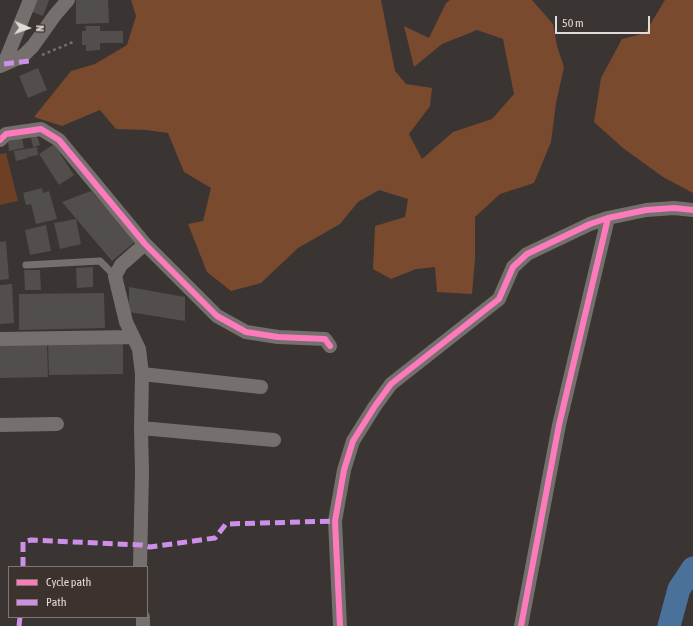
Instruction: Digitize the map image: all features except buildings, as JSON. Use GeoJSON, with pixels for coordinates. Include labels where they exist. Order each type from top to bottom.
{"type":"FeatureCollection","features":[{"type":"Feature","properties":{"kind":"street"},"geometry":{"type":"LineString","coordinates":[[2,65],[30,0]]}},
{"type":"Feature","properties":{"kind":"street"},"geometry":{"type":"LineString","coordinates":[[2,65],[23,56],[33,46],[54,16],[68,0]]}},
{"type":"Feature","properties":{"kind":"street"},"geometry":{"type":"LineString","coordinates":[[0,140],[6,134],[41,129],[59,140],[145,244],[217,316],[223,320],[246,332],[278,337],[325,339],[330,346]]}},
{"type":"Feature","properties":{"kind":"street"},"geometry":{"type":"LineString","coordinates":[[340,626],[335,521],[344,470],[353,442],[375,406],[391,384],[499,299],[513,267],[527,254],[590,224],[608,218],[646,210],[674,208],[693,210]]}},
{"type":"Feature","properties":{"kind":"street"},"geometry":{"type":"LineString","coordinates":[[521,626],[559,425],[608,218]]}},
{"type":"Feature","properties":{"kind":"street"},"geometry":{"type":"LineString","coordinates":[[140,566],[142,374],[138,349],[126,322],[115,276],[121,264],[145,244]]}},
{"type":"Feature","properties":{"kind":"street"},"geometry":{"type":"LineString","coordinates":[[0,339],[133,337]]}},
{"type":"Feature","properties":{"kind":"street"},"geometry":{"type":"LineString","coordinates":[[142,374],[260,387]]}},
{"type":"Feature","properties":{"kind":"street"},"geometry":{"type":"LineString","coordinates":[[0,425],[57,424]]}},
{"type":"Feature","properties":{"kind":"street"},"geometry":{"type":"LineString","coordinates":[[141,428],[274,440]]}},
{"type":"Feature","properties":{"kind":"lane"},"geometry":{"type":"LineString","coordinates":[[26,265],[100,261],[115,276]]}},
{"type":"Feature","properties":{"kind":"path"},"geometry":{"type":"LineString","coordinates":[[41,56],[73,42]]}},
{"type":"Feature","properties":{"kind":"shaded area"},"geometry":{"type":"Polygon","coordinates":[[[131,0],[381,0],[395,71],[406,84],[432,88],[430,106],[409,134],[422,159],[453,132],[492,119],[514,94],[503,39],[477,30],[442,44],[414,67],[404,26],[429,38],[446,3],[450,0],[532,0],[553,24],[557,46],[564,67],[556,103],[551,142],[534,183],[500,194],[475,217],[475,259],[472,294],[437,292],[435,267],[416,269],[391,279],[373,269],[375,226],[405,217],[408,199],[379,190],[358,202],[340,224],[298,248],[261,283],[231,291],[207,272],[188,224],[203,221],[211,188],[184,172],[168,133],[146,130],[116,129],[100,110],[62,126],[34,117],[71,71],[95,64],[127,45],[136,16],[131,0]]]}},
{"type":"Feature","properties":{"kind":"shaded area"},"geometry":{"type":"Polygon","coordinates":[[[665,0],[693,0],[693,193],[663,177],[623,148],[594,122],[601,78],[622,39],[645,33],[665,0]]]}},
{"type":"Feature","properties":{"kind":"shaded area"},"geometry":{"type":"Polygon","coordinates":[[[6,153],[18,201],[0,205],[0,154],[6,153]]]}},
{"type":"Feature","properties":{"kind":"waterway"},"geometry":{"type":"LineString","coordinates":[[669,626],[679,589],[693,568]]}},
{"type":"Feature","properties":{"kind":"marked path"},"geometry":{"type":"LineString","coordinates":[[4,64],[29,61]]}},
{"type":"Feature","properties":{"kind":"marked path"},"geometry":{"type":"LineString","coordinates":[[23,566],[23,542],[31,540],[141,545],[150,547],[215,538],[226,524],[335,521]]}},
{"type":"Feature","properties":{"kind":"marked path"},"geometry":{"type":"LineString","coordinates":[[19,626],[20,618]]}},
{"type":"Feature","properties":{"kind":"cycle path"},"geometry":{"type":"LineString","coordinates":[[0,140],[6,134],[41,129],[59,140],[145,244],[217,316],[246,332],[278,337],[325,339],[330,346]]}},
{"type":"Feature","properties":{"kind":"cycle path"},"geometry":{"type":"LineString","coordinates":[[340,626],[335,521],[344,470],[353,441],[391,384],[499,299],[513,267],[527,254],[590,224],[608,218],[646,210],[674,208],[693,210]]}},
{"type":"Feature","properties":{"kind":"cycle path"},"geometry":{"type":"LineString","coordinates":[[521,626],[559,425],[608,218]]}}]}
